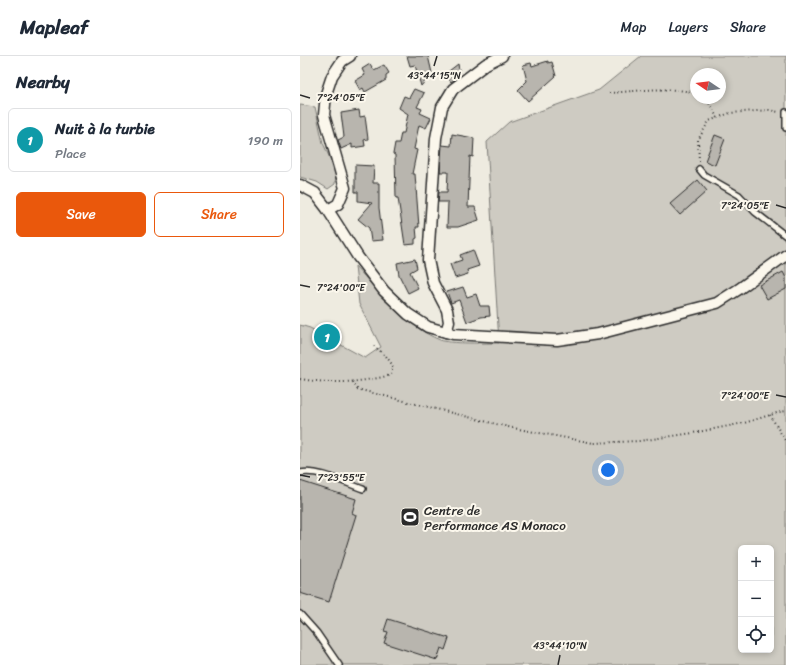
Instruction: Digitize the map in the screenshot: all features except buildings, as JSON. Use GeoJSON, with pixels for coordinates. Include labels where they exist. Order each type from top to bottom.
{"type":"FeatureCollection","features":[{"type":"Feature","properties":{"kind":"street"},"geometry":{"type":"LineString","coordinates":[[328,210],[338,204],[345,188],[324,115],[326,94],[332,76],[342,61],[350,56]]}},
{"type":"Feature","properties":{"kind":"street"},"geometry":{"type":"LineString","coordinates":[[446,332],[449,322],[446,310],[433,283],[428,260],[436,138],[442,107],[453,89],[486,64],[502,56]]}},
{"type":"Feature","properties":{"kind":"street"},"geometry":{"type":"LineString","coordinates":[[300,185],[316,193],[358,257],[384,291],[408,314],[428,327],[446,332],[556,340],[598,334],[717,303],[739,290],[786,255]]}},
{"type":"Feature","properties":{"kind":"lane"},"geometry":{"type":"LineString","coordinates":[[785,113],[786,128]]}},
{"type":"Feature","properties":{"kind":"lane"},"geometry":{"type":"LineString","coordinates":[[699,168],[704,176],[739,195],[755,212],[786,236]]}},
{"type":"Feature","properties":{"kind":"lane"},"geometry":{"type":"LineString","coordinates":[[300,473],[307,472],[321,474],[363,489]]}},
{"type":"Feature","properties":{"kind":"lane"},"geometry":{"type":"LineString","coordinates":[[300,614],[317,633],[338,665]]}},
{"type":"Feature","properties":{"kind":"path"},"geometry":{"type":"LineString","coordinates":[[609,93],[661,88],[690,92]]}},
{"type":"Feature","properties":{"kind":"path"},"geometry":{"type":"LineString","coordinates":[[710,104],[717,118]]}},
{"type":"Feature","properties":{"kind":"path"},"geometry":{"type":"LineString","coordinates":[[699,168],[698,140],[709,121],[730,113],[769,110],[785,113]]}},
{"type":"Feature","properties":{"kind":"path"},"geometry":{"type":"LineString","coordinates":[[300,379],[324,383],[353,382],[391,374],[393,366],[386,356],[374,346]]}},
{"type":"Feature","properties":{"kind":"path"},"geometry":{"type":"LineString","coordinates":[[353,382],[357,389],[422,407],[508,427],[593,443],[639,441],[693,433],[744,423],[786,411]]}},
{"type":"Feature","properties":{"kind":"path"},"geometry":{"type":"LineString","coordinates":[[770,415],[786,442]]}},
{"type":"Feature","properties":{"kind":"shaded area"},"geometry":{"type":"Polygon","coordinates":[[[641,56],[786,56],[786,665],[300,665],[300,325],[310,328],[365,358],[381,347],[359,304],[355,266],[404,318],[427,334],[440,340],[452,342],[499,343],[487,142],[509,122],[599,90],[641,56]]]}},
{"type":"Feature","properties":{"kind":"shaded area"},"geometry":{"type":"Polygon","coordinates":[[[300,105],[315,107],[323,143],[336,172],[335,184],[328,189],[317,182],[300,177],[300,105]]]}},
{"type":"Feature","properties":{"kind":"place","name":"Nuit à la turbie"},"geometry":{"type":"Point","coordinates":[327,337]}},
{"type":"Feature","properties":{"kind":"place","name":"Centre de Performance AS Monaco"},"geometry":{"type":"Point","coordinates":[410,517]}}]}
